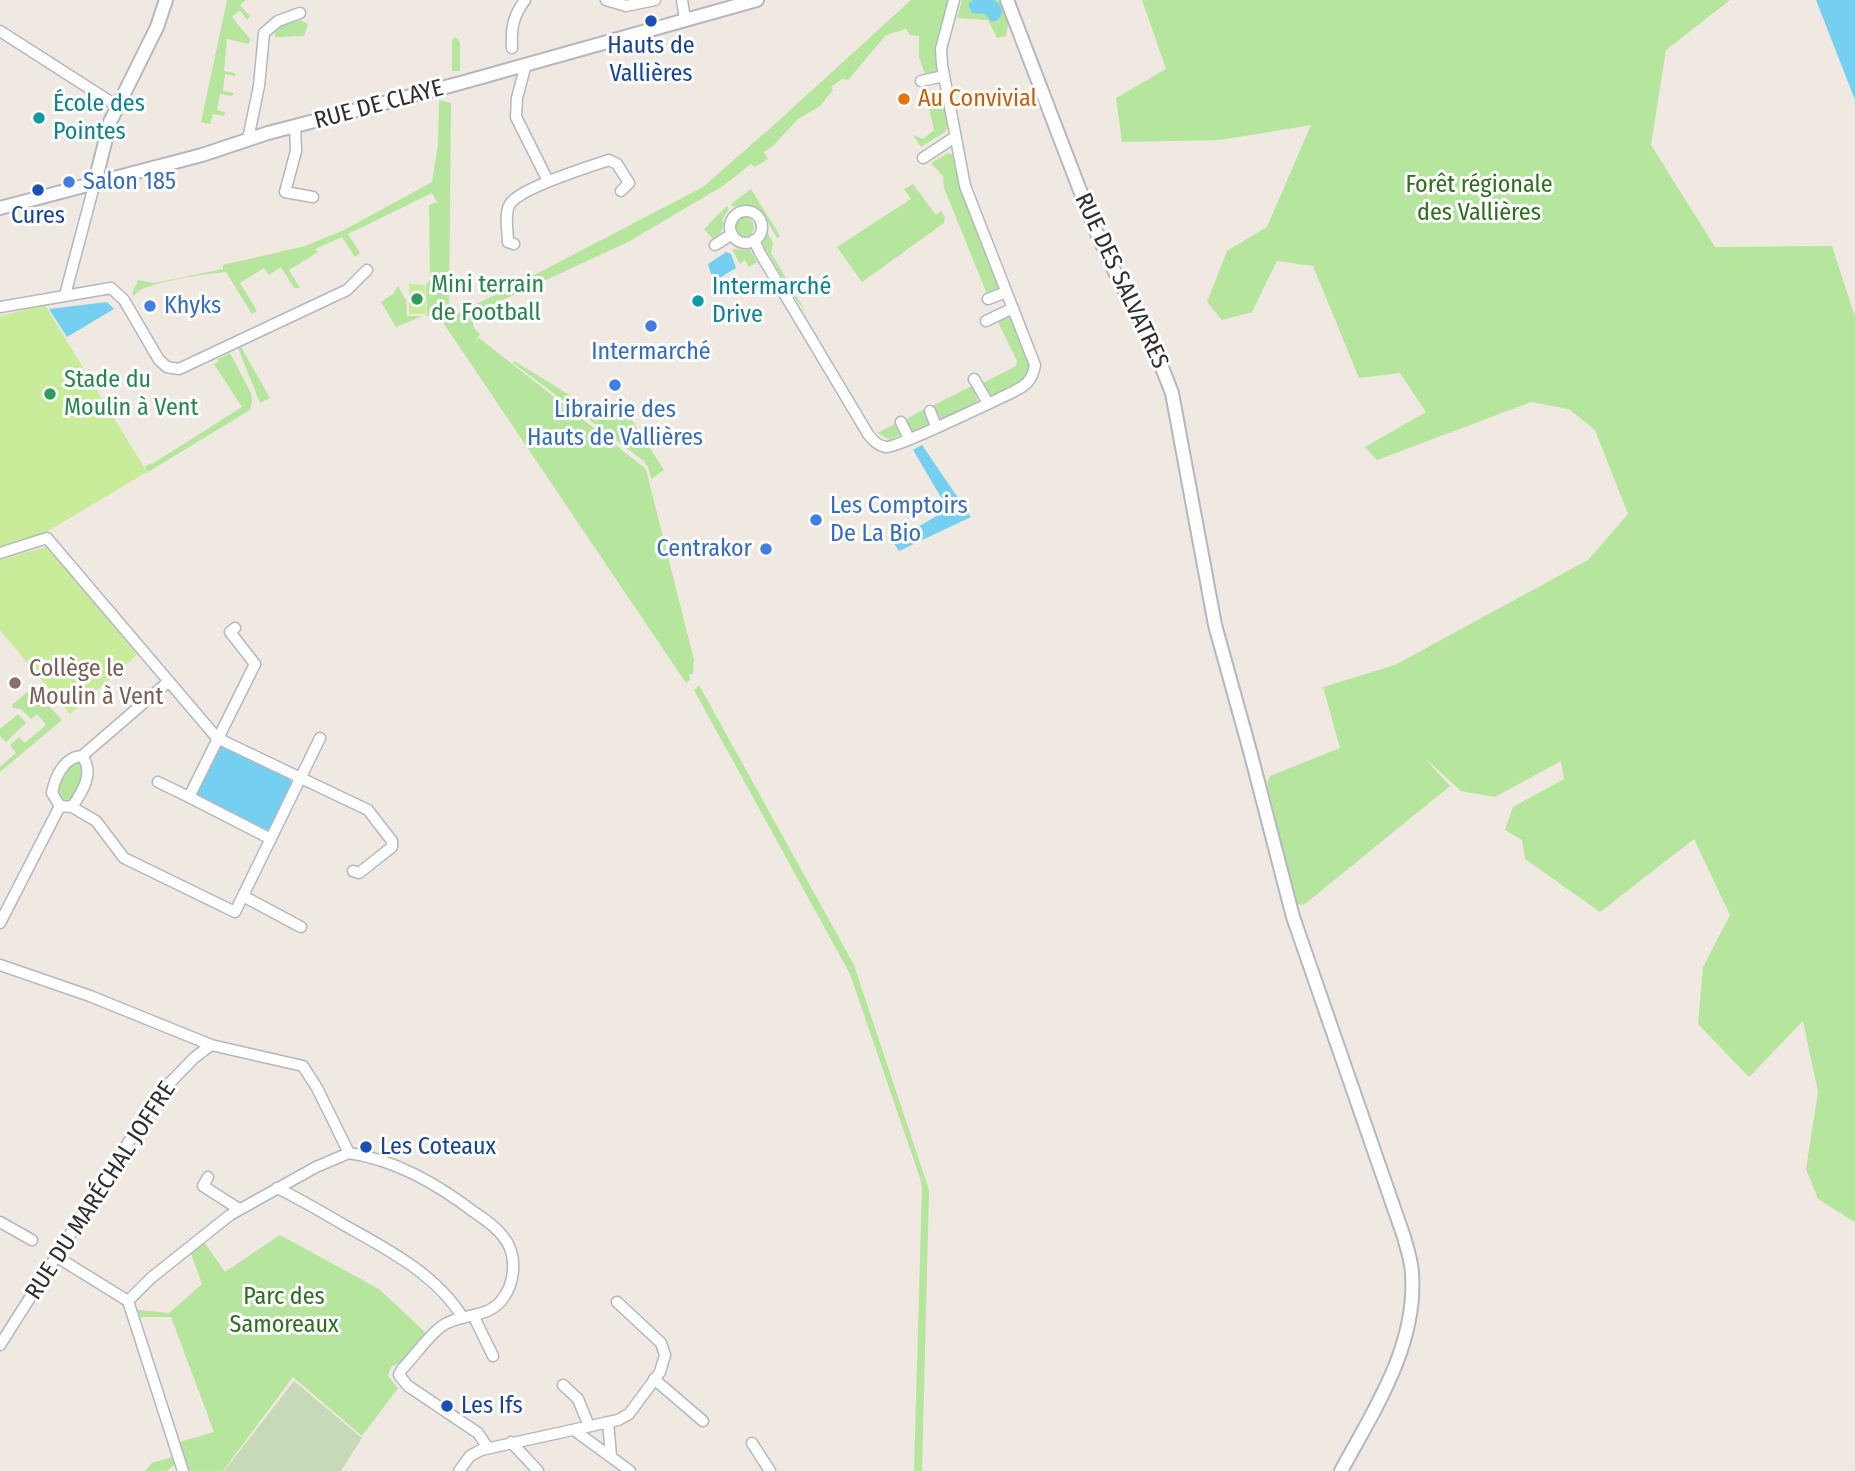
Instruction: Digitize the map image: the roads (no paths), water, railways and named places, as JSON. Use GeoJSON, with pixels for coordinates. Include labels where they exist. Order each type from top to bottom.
{"type":"FeatureCollection","features":[{"type":"Feature","properties":{"kind":"street"},"geometry":{"type":"LineString","coordinates":[[65,295],[110,122],[157,27],[166,0]]}},
{"type":"Feature","properties":{"kind":"street"},"geometry":{"type":"LineString","coordinates":[[512,48],[511,29],[515,13],[525,0]]}},
{"type":"Feature","properties":{"kind":"street"},"geometry":{"type":"LineString","coordinates":[[606,0],[626,6],[654,0]]}},
{"type":"Feature","properties":{"kind":"street"},"geometry":{"type":"LineString","coordinates":[[682,0],[685,19]]}},
{"type":"Feature","properties":{"kind":"street","name":"RUE DE CLAYE"},"geometry":{"type":"LineString","coordinates":[[0,208],[202,155],[248,139],[757,0]]}},
{"type":"Feature","properties":{"kind":"street"},"geometry":{"type":"LineString","coordinates":[[754,240],[872,439],[889,447],[1025,389],[1033,377],[1035,365],[965,186],[955,137],[941,49],[954,0]]}},
{"type":"Feature","properties":{"kind":"street","name":"RUE DES SALVATRES"},"geometry":{"type":"LineString","coordinates":[[1007,0],[1089,215],[1164,369],[1180,426],[1215,625],[1303,953],[1388,1191],[1412,1271],[1409,1328],[1401,1354],[1341,1471]]}},
{"type":"Feature","properties":{"kind":"street"},"geometry":{"type":"LineString","coordinates":[[248,139],[259,86],[264,33],[278,21],[300,13]]}},
{"type":"Feature","properties":{"kind":"street"},"geometry":{"type":"LineString","coordinates":[[0,31],[117,106]]}},
{"type":"Feature","properties":{"kind":"street"},"geometry":{"type":"LineString","coordinates":[[526,64],[517,98],[516,117],[548,181]]}},
{"type":"Feature","properties":{"kind":"street"},"geometry":{"type":"LineString","coordinates":[[921,81],[944,76]]}},
{"type":"Feature","properties":{"kind":"street"},"geometry":{"type":"LineString","coordinates":[[929,100],[948,96]]}},
{"type":"Feature","properties":{"kind":"street"},"geometry":{"type":"LineString","coordinates":[[295,127],[296,151],[285,192],[313,197]]}},
{"type":"Feature","properties":{"kind":"street"},"geometry":{"type":"LineString","coordinates":[[923,158],[955,137]]}},
{"type":"Feature","properties":{"kind":"street"},"geometry":{"type":"LineString","coordinates":[[513,244],[509,242],[508,207],[512,201],[548,181],[608,160],[617,164],[629,183],[621,191]]}},
{"type":"Feature","properties":{"kind":"street"},"geometry":{"type":"LineString","coordinates":[[741,211],[751,212],[761,223],[760,233],[754,240],[744,242],[732,234],[730,225],[733,217],[741,211]]}},
{"type":"Feature","properties":{"kind":"street"},"geometry":{"type":"LineString","coordinates":[[715,245],[732,234]]}},
{"type":"Feature","properties":{"kind":"street"},"geometry":{"type":"LineString","coordinates":[[0,307],[111,288],[124,300],[159,360],[173,369],[191,364],[339,295],[356,283],[367,270]]}},
{"type":"Feature","properties":{"kind":"street"},"geometry":{"type":"LineString","coordinates":[[988,299],[1006,292]]}},
{"type":"Feature","properties":{"kind":"street"},"geometry":{"type":"LineString","coordinates":[[986,321],[1013,308]]}},
{"type":"Feature","properties":{"kind":"street"},"geometry":{"type":"LineString","coordinates":[[974,379],[988,403]]}},
{"type":"Feature","properties":{"kind":"street"},"geometry":{"type":"LineString","coordinates":[[930,411],[936,426]]}},
{"type":"Feature","properties":{"kind":"street"},"geometry":{"type":"LineString","coordinates":[[901,422],[909,439]]}},
{"type":"Feature","properties":{"kind":"street"},"geometry":{"type":"LineString","coordinates":[[0,552],[47,538],[218,737],[368,810],[392,841],[392,847],[359,873],[353,871]]}},
{"type":"Feature","properties":{"kind":"street"},"geometry":{"type":"LineString","coordinates":[[189,797],[255,664],[230,632],[235,628]]}},
{"type":"Feature","properties":{"kind":"street"},"geometry":{"type":"LineString","coordinates":[[0,923],[58,808],[52,793],[66,761],[71,757],[82,756],[168,682]]}},
{"type":"Feature","properties":{"kind":"street"},"geometry":{"type":"LineString","coordinates":[[58,808],[72,807],[96,821],[124,858],[235,912],[320,738]]}},
{"type":"Feature","properties":{"kind":"street"},"geometry":{"type":"LineString","coordinates":[[72,807],[89,775],[88,766],[82,756]]}},
{"type":"Feature","properties":{"kind":"street"},"geometry":{"type":"LineString","coordinates":[[158,782],[271,839]]}},
{"type":"Feature","properties":{"kind":"street"},"geometry":{"type":"LineString","coordinates":[[243,896],[301,927]]}},
{"type":"Feature","properties":{"kind":"street"},"geometry":{"type":"LineString","coordinates":[[0,965],[90,996],[211,1045],[303,1066],[349,1153]]}},
{"type":"Feature","properties":{"kind":"street","name":"RUE DU MARÉCHAL JOFFRE"},"geometry":{"type":"LineString","coordinates":[[0,1345],[159,1094],[194,1058],[211,1045]]}},
{"type":"Feature","properties":{"kind":"street"},"geometry":{"type":"LineString","coordinates":[[128,1301],[151,1278],[239,1209],[277,1188],[349,1153],[399,1167],[430,1182],[496,1228],[509,1245],[513,1266],[511,1282],[505,1296],[498,1304],[440,1327],[399,1375],[408,1386],[478,1433],[488,1448]]}},
{"type":"Feature","properties":{"kind":"street"},"geometry":{"type":"LineString","coordinates":[[208,1177],[203,1186],[239,1209]]}},
{"type":"Feature","properties":{"kind":"street"},"geometry":{"type":"LineString","coordinates":[[277,1188],[389,1250],[414,1267],[469,1317],[493,1356]]}},
{"type":"Feature","properties":{"kind":"street"},"geometry":{"type":"LineString","coordinates":[[0,1222],[32,1240]]}},
{"type":"Feature","properties":{"kind":"street"},"geometry":{"type":"LineString","coordinates":[[57,1257],[128,1301],[183,1471]]}},
{"type":"Feature","properties":{"kind":"street"},"geometry":{"type":"LineString","coordinates":[[459,1471],[470,1456],[488,1448],[618,1420],[629,1414],[664,1362],[664,1349],[654,1336],[617,1302]]}},
{"type":"Feature","properties":{"kind":"street"},"geometry":{"type":"LineString","coordinates":[[654,1379],[703,1421]]}},
{"type":"Feature","properties":{"kind":"street"},"geometry":{"type":"LineString","coordinates":[[563,1385],[578,1399],[589,1426]]}},
{"type":"Feature","properties":{"kind":"street"},"geometry":{"type":"LineString","coordinates":[[608,1422],[611,1456]]}},
{"type":"Feature","properties":{"kind":"street"},"geometry":{"type":"LineString","coordinates":[[574,1430],[630,1471]]}},
{"type":"Feature","properties":{"kind":"street"},"geometry":{"type":"LineString","coordinates":[[511,1442],[538,1471]]}},
{"type":"Feature","properties":{"kind":"street"},"geometry":{"type":"LineString","coordinates":[[752,1443],[770,1471]]}},
{"type":"Feature","properties":{"kind":"water"},"geometry":{"type":"Polygon","coordinates":[[[973,0],[994,0],[1001,7],[1001,16],[996,21],[991,21],[985,14],[972,13],[968,4],[973,0]]]}},
{"type":"Feature","properties":{"kind":"water"},"geometry":{"type":"Polygon","coordinates":[[[1816,0],[1855,0],[1855,100],[1816,0]]]}},
{"type":"Feature","properties":{"kind":"water"},"geometry":{"type":"Polygon","coordinates":[[[726,252],[731,254],[736,268],[718,279],[711,274],[708,264],[726,252]]]}},
{"type":"Feature","properties":{"kind":"water"},"geometry":{"type":"Polygon","coordinates":[[[107,302],[114,309],[67,337],[49,309],[107,302]]]}},
{"type":"Feature","properties":{"kind":"water"},"geometry":{"type":"Polygon","coordinates":[[[922,445],[971,517],[899,551],[893,542],[948,509],[913,450],[922,445]]]}},
{"type":"Feature","properties":{"kind":"water"},"geometry":{"type":"Polygon","coordinates":[[[225,744],[290,775],[292,784],[272,827],[267,830],[261,830],[199,799],[196,790],[219,746],[225,744]]]}},
{"type":"Feature","properties":{"kind":"place","name":"Hauts de Vallières"},"geometry":{"type":"Point","coordinates":[651,21]}},
{"type":"Feature","properties":{"kind":"place","name":"Au Convivial"},"geometry":{"type":"Point","coordinates":[904,99]}},
{"type":"Feature","properties":{"kind":"place","name":"École des Pointes"},"geometry":{"type":"Point","coordinates":[39,118]}},
{"type":"Feature","properties":{"kind":"place","name":"Salon 185"},"geometry":{"type":"Point","coordinates":[69,182]}},
{"type":"Feature","properties":{"kind":"place","name":"Cures"},"geometry":{"type":"Point","coordinates":[38,190]}},
{"type":"Feature","properties":{"kind":"place","name":"Mini terrain de Football"},"geometry":{"type":"Point","coordinates":[417,299]}},
{"type":"Feature","properties":{"kind":"place","name":"Intermarché Drive"},"geometry":{"type":"Point","coordinates":[698,301]}},
{"type":"Feature","properties":{"kind":"place","name":"Khyks"},"geometry":{"type":"Point","coordinates":[150,306]}},
{"type":"Feature","properties":{"kind":"place","name":"Intermarché"},"geometry":{"type":"Point","coordinates":[651,326]}},
{"type":"Feature","properties":{"kind":"place","name":"Librairie des Hauts de Vallières"},"geometry":{"type":"Point","coordinates":[615,385]}},
{"type":"Feature","properties":{"kind":"place","name":"Stade du Moulin à Vent"},"geometry":{"type":"Point","coordinates":[50,394]}},
{"type":"Feature","properties":{"kind":"place","name":"Les Comptoirs De La Bio"},"geometry":{"type":"Point","coordinates":[816,520]}},
{"type":"Feature","properties":{"kind":"place","name":"Centrakor"},"geometry":{"type":"Point","coordinates":[766,549]}},
{"type":"Feature","properties":{"kind":"place","name":"Collège le Moulin à Vent"},"geometry":{"type":"Point","coordinates":[15,683]}},
{"type":"Feature","properties":{"kind":"place","name":"Les Coteaux"},"geometry":{"type":"Point","coordinates":[366,1147]}},
{"type":"Feature","properties":{"kind":"place","name":"Les Ifs"},"geometry":{"type":"Point","coordinates":[447,1406]}},
{"type":"Feature","properties":{"kind":"park label","name":"Forêt régionale des Vallières"},"geometry":{"type":"Point","coordinates":[1479,199]}},
{"type":"Feature","properties":{"kind":"park label","name":"Parc des Samoreaux"},"geometry":{"type":"Point","coordinates":[284,1311]}}]}
